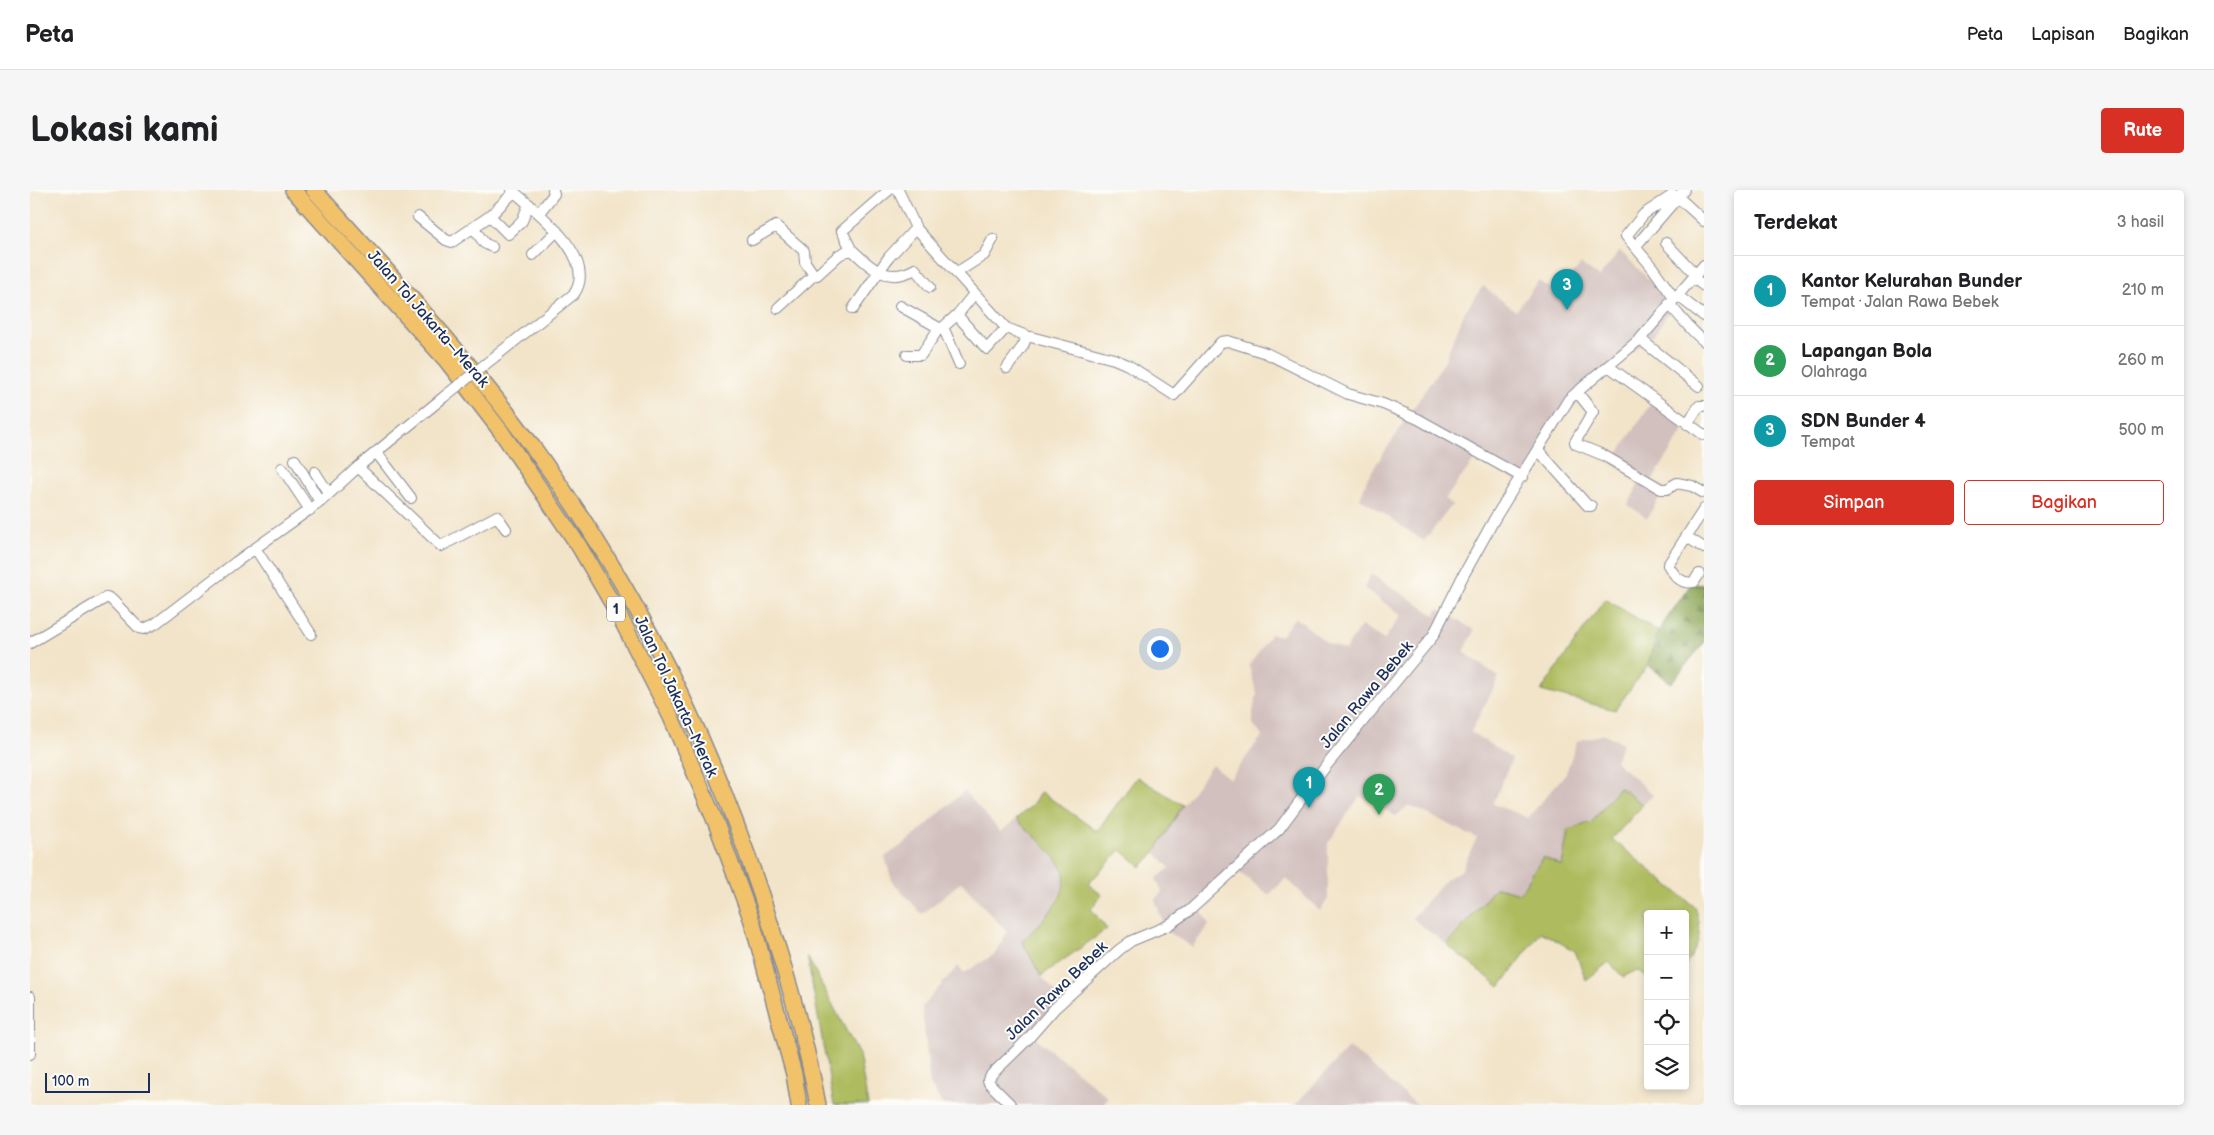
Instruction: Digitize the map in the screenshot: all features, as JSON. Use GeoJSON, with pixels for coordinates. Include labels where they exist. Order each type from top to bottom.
{"type":"FeatureCollection","features":[{"type":"Feature","properties":{"kind":"highway","name":"Jalan Tol Jakarta–Merak"},"geometry":{"type":"LineString","coordinates":[[293,190],[446,360],[500,430],[579,546],[619,615],[671,717],[716,823],[752,921],[794,1074],[799,1105]]}},
{"type":"Feature","properties":{"kind":"highway","name":"Jalan Tol Jakarta–Merak"},"geometry":{"type":"LineString","coordinates":[[314,190],[458,350],[533,447],[592,533],[644,622],[685,701],[733,815],[766,909],[786,976],[818,1105]]}},
{"type":"Feature","properties":{"kind":"street"},"geometry":{"type":"LineString","coordinates":[[930,287],[916,270],[901,275],[877,273],[851,249],[842,231],[890,190],[916,228],[1006,328],[1027,336],[1114,359],[1128,365],[1174,395],[1221,342],[1228,341],[1266,353],[1348,394],[1383,404],[1418,419],[1522,477]]}},
{"type":"Feature","properties":{"kind":"street"},"geometry":{"type":"LineString","coordinates":[[30,643],[107,597],[139,628],[144,629],[156,624],[254,548],[310,510],[376,452],[577,289],[580,275],[571,250],[538,212],[513,191],[490,216],[456,240],[449,242],[418,217]]}},
{"type":"Feature","properties":{"kind":"street"},"geometry":{"type":"LineString","coordinates":[[538,212],[555,191]]}},
{"type":"Feature","properties":{"kind":"street"},"geometry":{"type":"LineString","coordinates":[[1681,194],[1704,222]]}},
{"type":"Feature","properties":{"kind":"street"},"geometry":{"type":"LineString","coordinates":[[1635,247],[1681,194]]}},
{"type":"Feature","properties":{"kind":"street"},"geometry":{"type":"LineString","coordinates":[[1681,194],[1672,195],[1659,202],[1651,211],[1644,214],[1626,236],[1652,267],[1694,333],[1704,341]]}},
{"type":"Feature","properties":{"kind":"street"},"geometry":{"type":"LineString","coordinates":[[490,216],[508,234],[522,221],[529,204]]}},
{"type":"Feature","properties":{"kind":"street"},"geometry":{"type":"LineString","coordinates":[[752,240],[776,226],[804,251],[805,262],[814,275]]}},
{"type":"Feature","properties":{"kind":"street"},"geometry":{"type":"LineString","coordinates":[[474,228],[484,243],[492,247]]}},
{"type":"Feature","properties":{"kind":"street"},"geometry":{"type":"LineString","coordinates":[[854,309],[889,257],[916,228]]}},
{"type":"Feature","properties":{"kind":"street"},"geometry":{"type":"LineString","coordinates":[[533,254],[556,231]]}},
{"type":"Feature","properties":{"kind":"street"},"geometry":{"type":"LineString","coordinates":[[956,273],[984,254],[993,238]]}},
{"type":"Feature","properties":{"kind":"street"},"geometry":{"type":"LineString","coordinates":[[1666,243],[1704,286]]}},
{"type":"Feature","properties":{"kind":"street"},"geometry":{"type":"LineString","coordinates":[[778,308],[814,275],[824,270],[839,255],[851,249]]}},
{"type":"Feature","properties":{"kind":"street","name":"Jalan Rawa Bebek"},"geometry":{"type":"LineString","coordinates":[[1011,1105],[989,1083],[988,1080],[992,1074],[1027,1040],[1055,1008],[1125,944],[1167,926],[1190,910],[1279,828],[1326,766],[1433,636],[1462,576],[1560,412],[1577,392],[1640,339],[1673,299],[1704,266]]}},
{"type":"Feature","properties":{"kind":"street"},"geometry":{"type":"LineString","coordinates":[[908,355],[922,355],[941,327],[957,315],[974,294]]}},
{"type":"Feature","properties":{"kind":"street"},"geometry":{"type":"LineString","coordinates":[[1673,299],[1704,316]]}},
{"type":"Feature","properties":{"kind":"street"},"geometry":{"type":"LineString","coordinates":[[900,306],[941,327],[959,364]]}},
{"type":"Feature","properties":{"kind":"street"},"geometry":{"type":"LineString","coordinates":[[957,315],[987,349],[1006,328]]}},
{"type":"Feature","properties":{"kind":"street"},"geometry":{"type":"LineString","coordinates":[[1007,368],[1023,346],[1027,336]]}},
{"type":"Feature","properties":{"kind":"street"},"geometry":{"type":"LineString","coordinates":[[1640,339],[1699,386]]}},
{"type":"Feature","properties":{"kind":"street"},"geometry":{"type":"LineString","coordinates":[[1608,366],[1704,435]]}},
{"type":"Feature","properties":{"kind":"street"},"geometry":{"type":"LineString","coordinates":[[1577,392],[1593,412],[1575,442],[1576,444],[1611,459],[1662,488],[1667,489],[1677,483],[1692,486],[1704,493]]}},
{"type":"Feature","properties":{"kind":"street"},"geometry":{"type":"LineString","coordinates":[[1687,424],[1699,406],[1704,406]]}},
{"type":"Feature","properties":{"kind":"street"},"geometry":{"type":"LineString","coordinates":[[1538,450],[1588,506],[1591,506]]}},
{"type":"Feature","properties":{"kind":"street"},"geometry":{"type":"LineString","coordinates":[[376,452],[411,498]]}},
{"type":"Feature","properties":{"kind":"street"},"geometry":{"type":"LineString","coordinates":[[295,460],[320,502]]}},
{"type":"Feature","properties":{"kind":"street"},"geometry":{"type":"LineString","coordinates":[[358,467],[441,546],[497,516],[506,530]]}},
{"type":"Feature","properties":{"kind":"street"},"geometry":{"type":"LineString","coordinates":[[282,468],[310,510]]}},
{"type":"Feature","properties":{"kind":"street"},"geometry":{"type":"LineString","coordinates":[[315,472],[329,494]]}},
{"type":"Feature","properties":{"kind":"street"},"geometry":{"type":"LineString","coordinates":[[1700,574],[1694,582],[1683,582],[1675,576],[1668,566],[1704,509]]}},
{"type":"Feature","properties":{"kind":"street"},"geometry":{"type":"LineString","coordinates":[[1687,537],[1704,548]]}},
{"type":"Feature","properties":{"kind":"street"},"geometry":{"type":"LineString","coordinates":[[254,548],[311,634]]}},
{"type":"Feature","properties":{"kind":"street"},"geometry":{"type":"LineString","coordinates":[[30,996],[30,1054]]}},
{"type":"Feature","properties":{"kind":"shaded area"},"geometry":{"type":"Polygon","coordinates":[[[1620,251],[1674,304],[1654,335],[1603,374],[1563,418],[1523,484],[1476,458],[1445,499],[1452,505],[1424,541],[1360,498],[1368,477],[1444,362],[1465,311],[1483,286],[1516,311],[1538,281],[1557,292],[1581,264],[1599,277],[1620,251]]]}},
{"type":"Feature","properties":{"kind":"shaded area"},"geometry":{"type":"Polygon","coordinates":[[[1651,403],[1686,426],[1652,481],[1665,488],[1647,518],[1628,505],[1640,482],[1612,463],[1651,403]]]}},
{"type":"Feature","properties":{"kind":"shaded area"},"geometry":{"type":"Polygon","coordinates":[[[1371,574],[1435,615],[1439,609],[1474,630],[1464,652],[1499,677],[1471,732],[1512,759],[1493,804],[1528,818],[1566,773],[1577,741],[1604,734],[1623,743],[1615,761],[1653,795],[1643,805],[1619,787],[1592,822],[1568,830],[1562,866],[1520,893],[1496,887],[1447,945],[1412,918],[1445,880],[1461,871],[1477,838],[1409,805],[1396,816],[1360,796],[1328,843],[1328,899],[1320,911],[1286,878],[1269,895],[1240,873],[1199,906],[1209,925],[1192,947],[1166,931],[1155,900],[1162,892],[1156,879],[1170,868],[1155,852],[1183,805],[1212,765],[1230,779],[1262,736],[1253,724],[1253,711],[1257,694],[1249,666],[1271,634],[1281,636],[1295,617],[1327,643],[1345,650],[1361,626],[1384,640],[1401,615],[1364,588],[1371,574]]]}},
{"type":"Feature","properties":{"kind":"shaded area"},"geometry":{"type":"Polygon","coordinates":[[[964,791],[1001,832],[1016,819],[1061,864],[1064,884],[1050,913],[1022,941],[1041,976],[1065,1002],[1033,1036],[1108,1097],[1102,1105],[943,1105],[930,1084],[922,1007],[958,966],[964,973],[995,954],[1007,932],[961,882],[922,914],[892,881],[885,857],[911,839],[964,791]]]}},
{"type":"Feature","properties":{"kind":"shaded area"},"geometry":{"type":"Polygon","coordinates":[[[1349,1047],[1417,1105],[1295,1105],[1349,1047]]]}},
{"type":"Feature","properties":{"kind":"green space"},"geometry":{"type":"Polygon","coordinates":[[[1691,584],[1704,585],[1704,643],[1671,683],[1648,665],[1658,631],[1691,584]]]}},
{"type":"Feature","properties":{"kind":"green space"},"geometry":{"type":"Polygon","coordinates":[[[1605,599],[1658,631],[1648,665],[1615,710],[1541,691],[1605,599]]]}},
{"type":"Feature","properties":{"kind":"green space"},"geometry":{"type":"Polygon","coordinates":[[[1137,777],[1183,805],[1155,852],[1141,867],[1121,850],[1088,884],[1102,895],[1091,909],[1107,929],[1041,976],[1022,941],[1054,907],[1064,885],[1064,874],[1060,864],[1051,853],[1016,819],[1030,807],[1041,792],[1097,831],[1137,777]]]}},
{"type":"Feature","properties":{"kind":"green space"},"geometry":{"type":"Polygon","coordinates":[[[1619,787],[1643,805],[1612,839],[1695,907],[1699,923],[1699,938],[1689,959],[1689,910],[1644,910],[1644,975],[1637,970],[1623,977],[1609,962],[1586,980],[1575,951],[1541,932],[1500,987],[1447,945],[1496,887],[1520,893],[1543,857],[1562,866],[1568,830],[1592,822],[1619,787]]]}},
{"type":"Feature","properties":{"kind":"green space"},"geometry":{"type":"Polygon","coordinates":[[[807,956],[859,1055],[868,1105],[834,1105],[807,956]]]}},
{"type":"Feature","properties":{"kind":"place","name":"SDN Bunder 4"},"geometry":{"type":"Point","coordinates":[1567,310]}},
{"type":"Feature","properties":{"kind":"place","name":"Kantor Kelurahan Bunder"},"geometry":{"type":"Point","coordinates":[1309,808]}},
{"type":"Feature","properties":{"kind":"place","name":"Lapangan Bola"},"geometry":{"type":"Point","coordinates":[1379,815]}}]}
